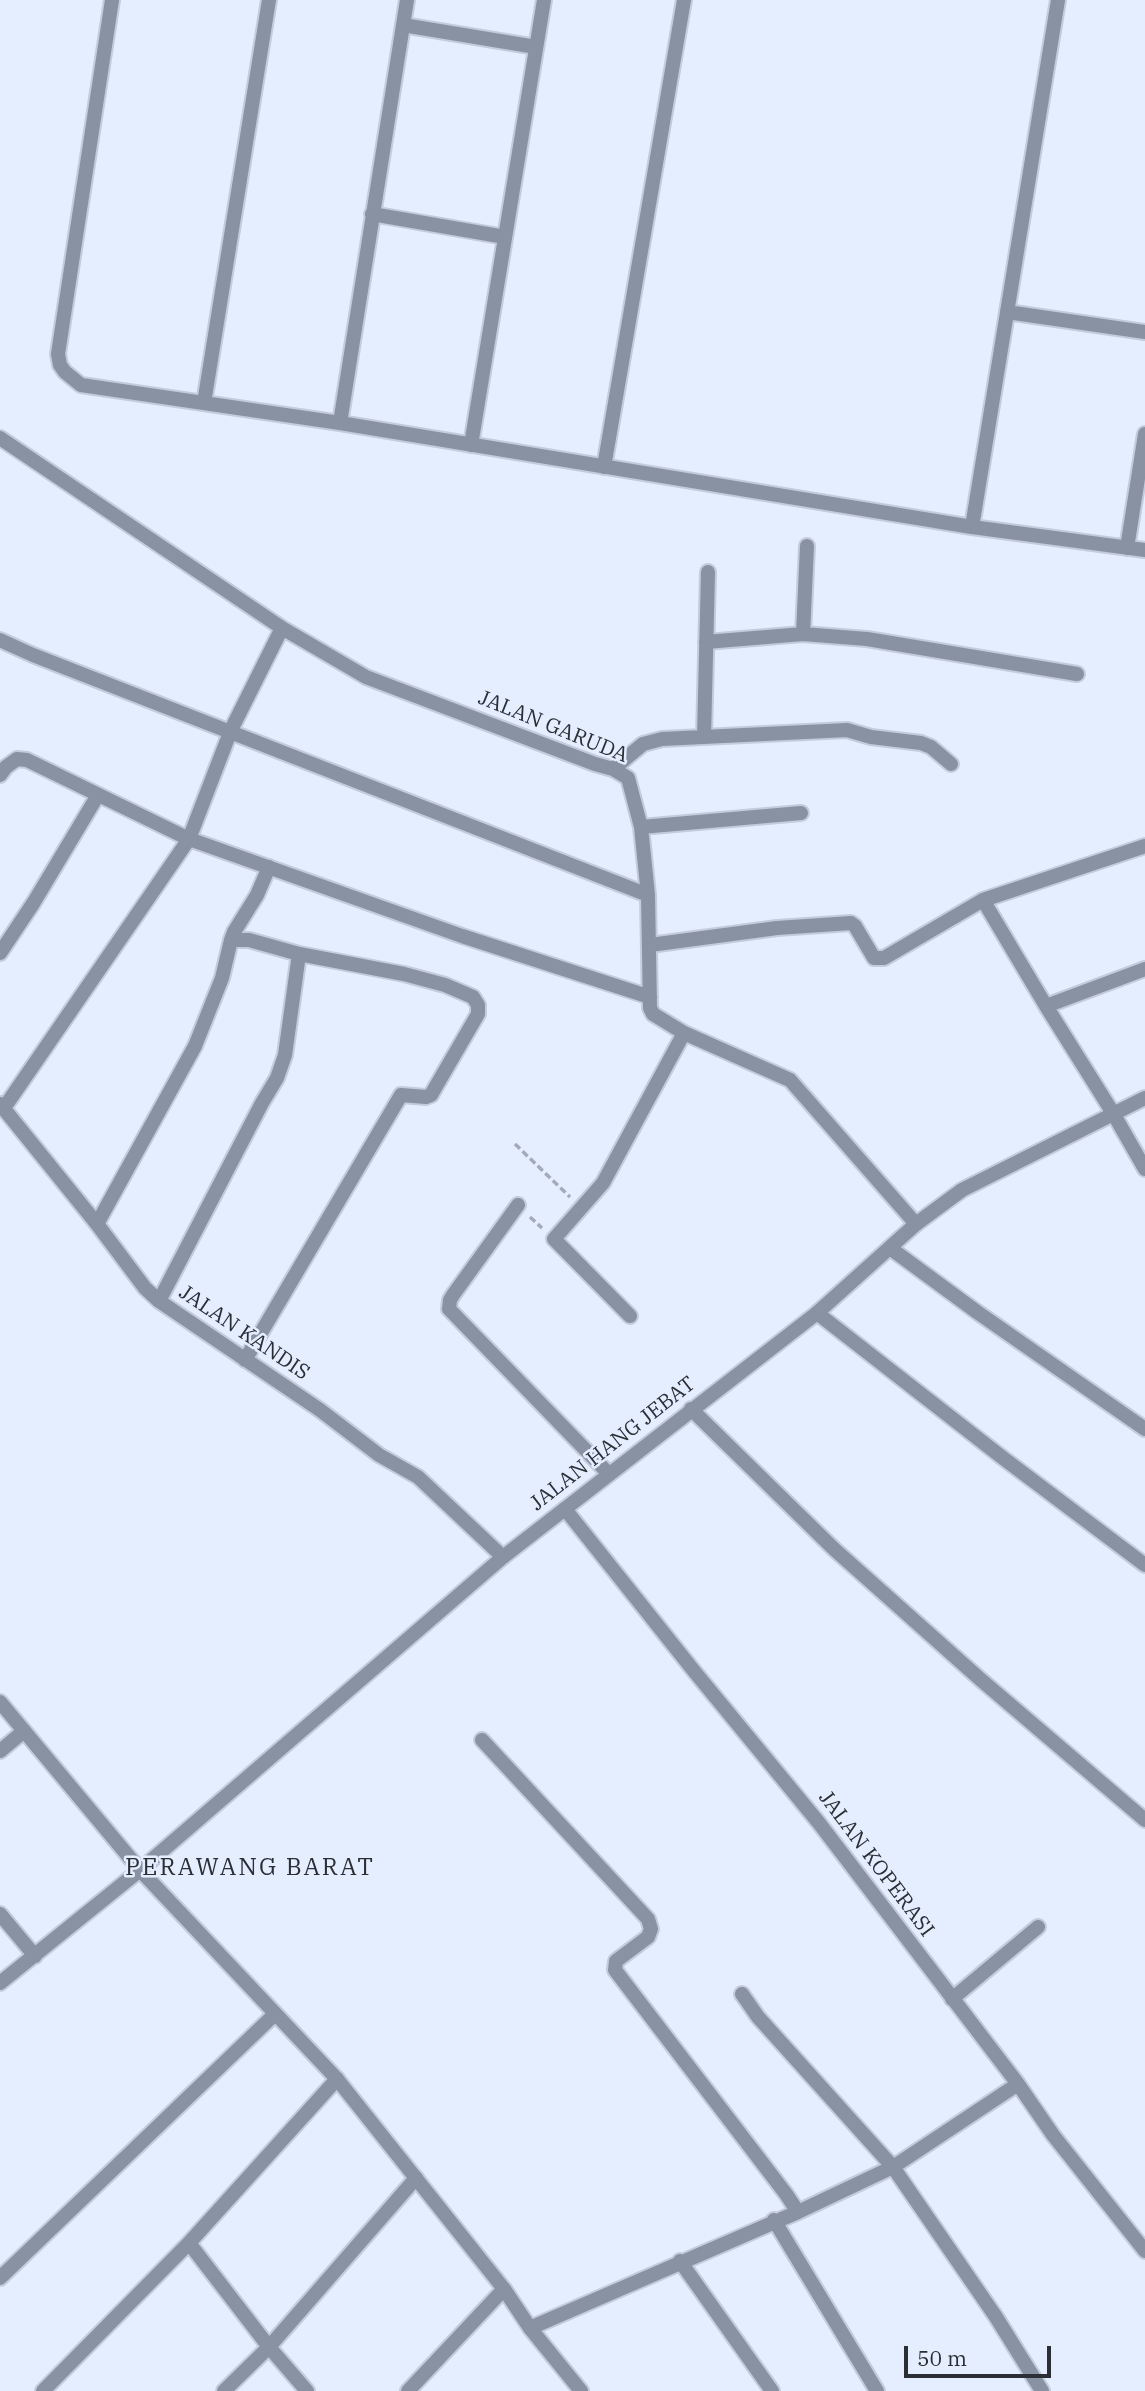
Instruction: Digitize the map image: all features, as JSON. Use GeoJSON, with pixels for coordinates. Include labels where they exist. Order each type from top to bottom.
{"type":"FeatureCollection","features":[{"type":"Feature","properties":{"kind":"street"},"geometry":{"type":"LineString","coordinates":[[112,0],[58,354],[60,365],[81,385],[340,423],[972,527],[1145,550]]}},
{"type":"Feature","properties":{"kind":"street"},"geometry":{"type":"LineString","coordinates":[[204,403],[269,0]]}},
{"type":"Feature","properties":{"kind":"street"},"geometry":{"type":"LineString","coordinates":[[340,423],[407,0]]}},
{"type":"Feature","properties":{"kind":"street"},"geometry":{"type":"LineString","coordinates":[[471,445],[544,0]]}},
{"type":"Feature","properties":{"kind":"street"},"geometry":{"type":"LineString","coordinates":[[604,467],[684,0]]}},
{"type":"Feature","properties":{"kind":"street"},"geometry":{"type":"LineString","coordinates":[[972,527],[1058,0]]}},
{"type":"Feature","properties":{"kind":"street"},"geometry":{"type":"LineString","coordinates":[[403,25],[536,47]]}},
{"type":"Feature","properties":{"kind":"street"},"geometry":{"type":"LineString","coordinates":[[372,215],[505,236]]}},
{"type":"Feature","properties":{"kind":"street"},"geometry":{"type":"LineString","coordinates":[[1007,312],[1145,331]]}},
{"type":"Feature","properties":{"kind":"street"},"geometry":{"type":"LineString","coordinates":[[1127,548],[1145,434]]}},
{"type":"Feature","properties":{"kind":"street","name":"JALAN GARUDA"},"geometry":{"type":"LineString","coordinates":[[0,438],[282,628],[366,677],[612,769],[628,778],[640,827],[648,895],[650,996]]}},
{"type":"Feature","properties":{"kind":"street"},"geometry":{"type":"LineString","coordinates":[[803,634],[807,546]]}},
{"type":"Feature","properties":{"kind":"street"},"geometry":{"type":"LineString","coordinates":[[704,737],[708,572]]}},
{"type":"Feature","properties":{"kind":"street"},"geometry":{"type":"LineString","coordinates":[[2,1106],[189,839],[230,730],[282,628]]}},
{"type":"Feature","properties":{"kind":"street"},"geometry":{"type":"LineString","coordinates":[[706,642],[803,634],[867,639],[1077,674]]}},
{"type":"Feature","properties":{"kind":"street"},"geometry":{"type":"LineString","coordinates":[[0,640],[648,895]]}},
{"type":"Feature","properties":{"kind":"street"},"geometry":{"type":"LineString","coordinates":[[612,769],[643,744],[662,739],[847,730],[871,737],[921,743],[951,764]]}},
{"type":"Feature","properties":{"kind":"street"},"geometry":{"type":"LineString","coordinates":[[0,775],[17,759],[27,760],[189,839],[462,936],[650,996],[653,1014],[684,1033],[790,1080],[916,1224]]}},
{"type":"Feature","properties":{"kind":"street"},"geometry":{"type":"LineString","coordinates":[[0,953],[34,902],[97,796]]}},
{"type":"Feature","properties":{"kind":"street"},"geometry":{"type":"LineString","coordinates":[[640,827],[801,813]]}},
{"type":"Feature","properties":{"kind":"street"},"geometry":{"type":"LineString","coordinates":[[650,944],[777,928],[851,923],[874,958],[884,958],[983,900],[1145,846]]}},
{"type":"Feature","properties":{"kind":"street"},"geometry":{"type":"LineString","coordinates":[[97,1224],[195,1046],[222,978],[233,932],[257,895],[269,867]]}},
{"type":"Feature","properties":{"kind":"street"},"geometry":{"type":"LineString","coordinates":[[983,900],[1145,1169]]}},
{"type":"Feature","properties":{"kind":"street"},"geometry":{"type":"LineString","coordinates":[[231,940],[249,940],[299,954],[445,985],[473,997],[478,1005],[478,1014],[431,1095],[401,1095],[245,1360]]}},
{"type":"Feature","properties":{"kind":"street"},"geometry":{"type":"LineString","coordinates":[[159,1301],[277,1078],[285,1055],[299,954]]}},
{"type":"Feature","properties":{"kind":"street"},"geometry":{"type":"LineString","coordinates":[[1046,1006],[1145,969]]}},
{"type":"Feature","properties":{"kind":"street"},"geometry":{"type":"LineString","coordinates":[[629,1316],[554,1239],[603,1183],[684,1033]]}},
{"type":"Feature","properties":{"kind":"street","name":"JALAN HANG JEBAT"},"geometry":{"type":"LineString","coordinates":[[0,1983],[139,1870],[503,1557],[817,1313],[916,1224],[962,1190],[1145,1098]]}},
{"type":"Feature","properties":{"kind":"street","name":"JALAN KANDIS"},"geometry":{"type":"LineString","coordinates":[[2,1106],[145,1288],[159,1301],[320,1410],[379,1455],[418,1478],[503,1557]]}},
{"type":"Feature","properties":{"kind":"street"},"geometry":{"type":"LineString","coordinates":[[518,1205],[453,1295],[449,1309],[609,1474]]}},
{"type":"Feature","properties":{"kind":"street"},"geometry":{"type":"LineString","coordinates":[[890,1248],[976,1312],[1145,1429]]}},
{"type":"Feature","properties":{"kind":"street"},"geometry":{"type":"LineString","coordinates":[[817,1313],[1145,1565]]}},
{"type":"Feature","properties":{"kind":"street"},"geometry":{"type":"LineString","coordinates":[[691,1409],[834,1549],[980,1679],[1145,1819]]}},
{"type":"Feature","properties":{"kind":"street","name":"JALAN KOPERASI"},"geometry":{"type":"LineString","coordinates":[[565,1509],[819,1823],[1018,2084],[1053,2135],[1144,2250]]}},
{"type":"Feature","properties":{"kind":"street"},"geometry":{"type":"LineString","coordinates":[[0,1702],[139,1870],[337,2079],[504,2289],[530,2328],[580,2391]]}},
{"type":"Feature","properties":{"kind":"street"},"geometry":{"type":"LineString","coordinates":[[0,1751],[24,1731]]}},
{"type":"Feature","properties":{"kind":"street"},"geometry":{"type":"LineString","coordinates":[[482,1740],[648,1919],[651,1929],[648,1937],[616,1961],[615,1970],[797,2212]]}},
{"type":"Feature","properties":{"kind":"street"},"geometry":{"type":"LineString","coordinates":[[0,1914],[35,1956]]}},
{"type":"Feature","properties":{"kind":"street"},"geometry":{"type":"LineString","coordinates":[[952,1999],[1038,1927]]}},
{"type":"Feature","properties":{"kind":"street"},"geometry":{"type":"LineString","coordinates":[[742,1994],[758,2017],[893,2168],[996,2317],[1042,2391]]}},
{"type":"Feature","properties":{"kind":"street"},"geometry":{"type":"LineString","coordinates":[[0,2277],[275,2014]]}},
{"type":"Feature","properties":{"kind":"street"},"geometry":{"type":"LineString","coordinates":[[43,2391],[189,2242],[337,2079]]}},
{"type":"Feature","properties":{"kind":"street"},"geometry":{"type":"LineString","coordinates":[[530,2328],[893,2168],[1018,2084]]}},
{"type":"Feature","properties":{"kind":"street"},"geometry":{"type":"LineString","coordinates":[[224,2391],[269,2347],[416,2178]]}},
{"type":"Feature","properties":{"kind":"street"},"geometry":{"type":"LineString","coordinates":[[774,2220],[877,2391]]}},
{"type":"Feature","properties":{"kind":"street"},"geometry":{"type":"LineString","coordinates":[[189,2242],[269,2347],[307,2391]]}},
{"type":"Feature","properties":{"kind":"street"},"geometry":{"type":"LineString","coordinates":[[680,2261],[772,2391]]}},
{"type":"Feature","properties":{"kind":"street"},"geometry":{"type":"LineString","coordinates":[[408,2391],[504,2289]]}},
{"type":"Feature","properties":{"kind":"path"},"geometry":{"type":"LineString","coordinates":[[515,1144],[581,1208]]}},
{"type":"Feature","properties":{"kind":"path"},"geometry":{"type":"LineString","coordinates":[[518,1205],[554,1239]]}},
{"type":"Feature","properties":{"kind":"district","name":"PERAWANG BARAT"},"geometry":{"type":"Point","coordinates":[250,1868]}}]}
